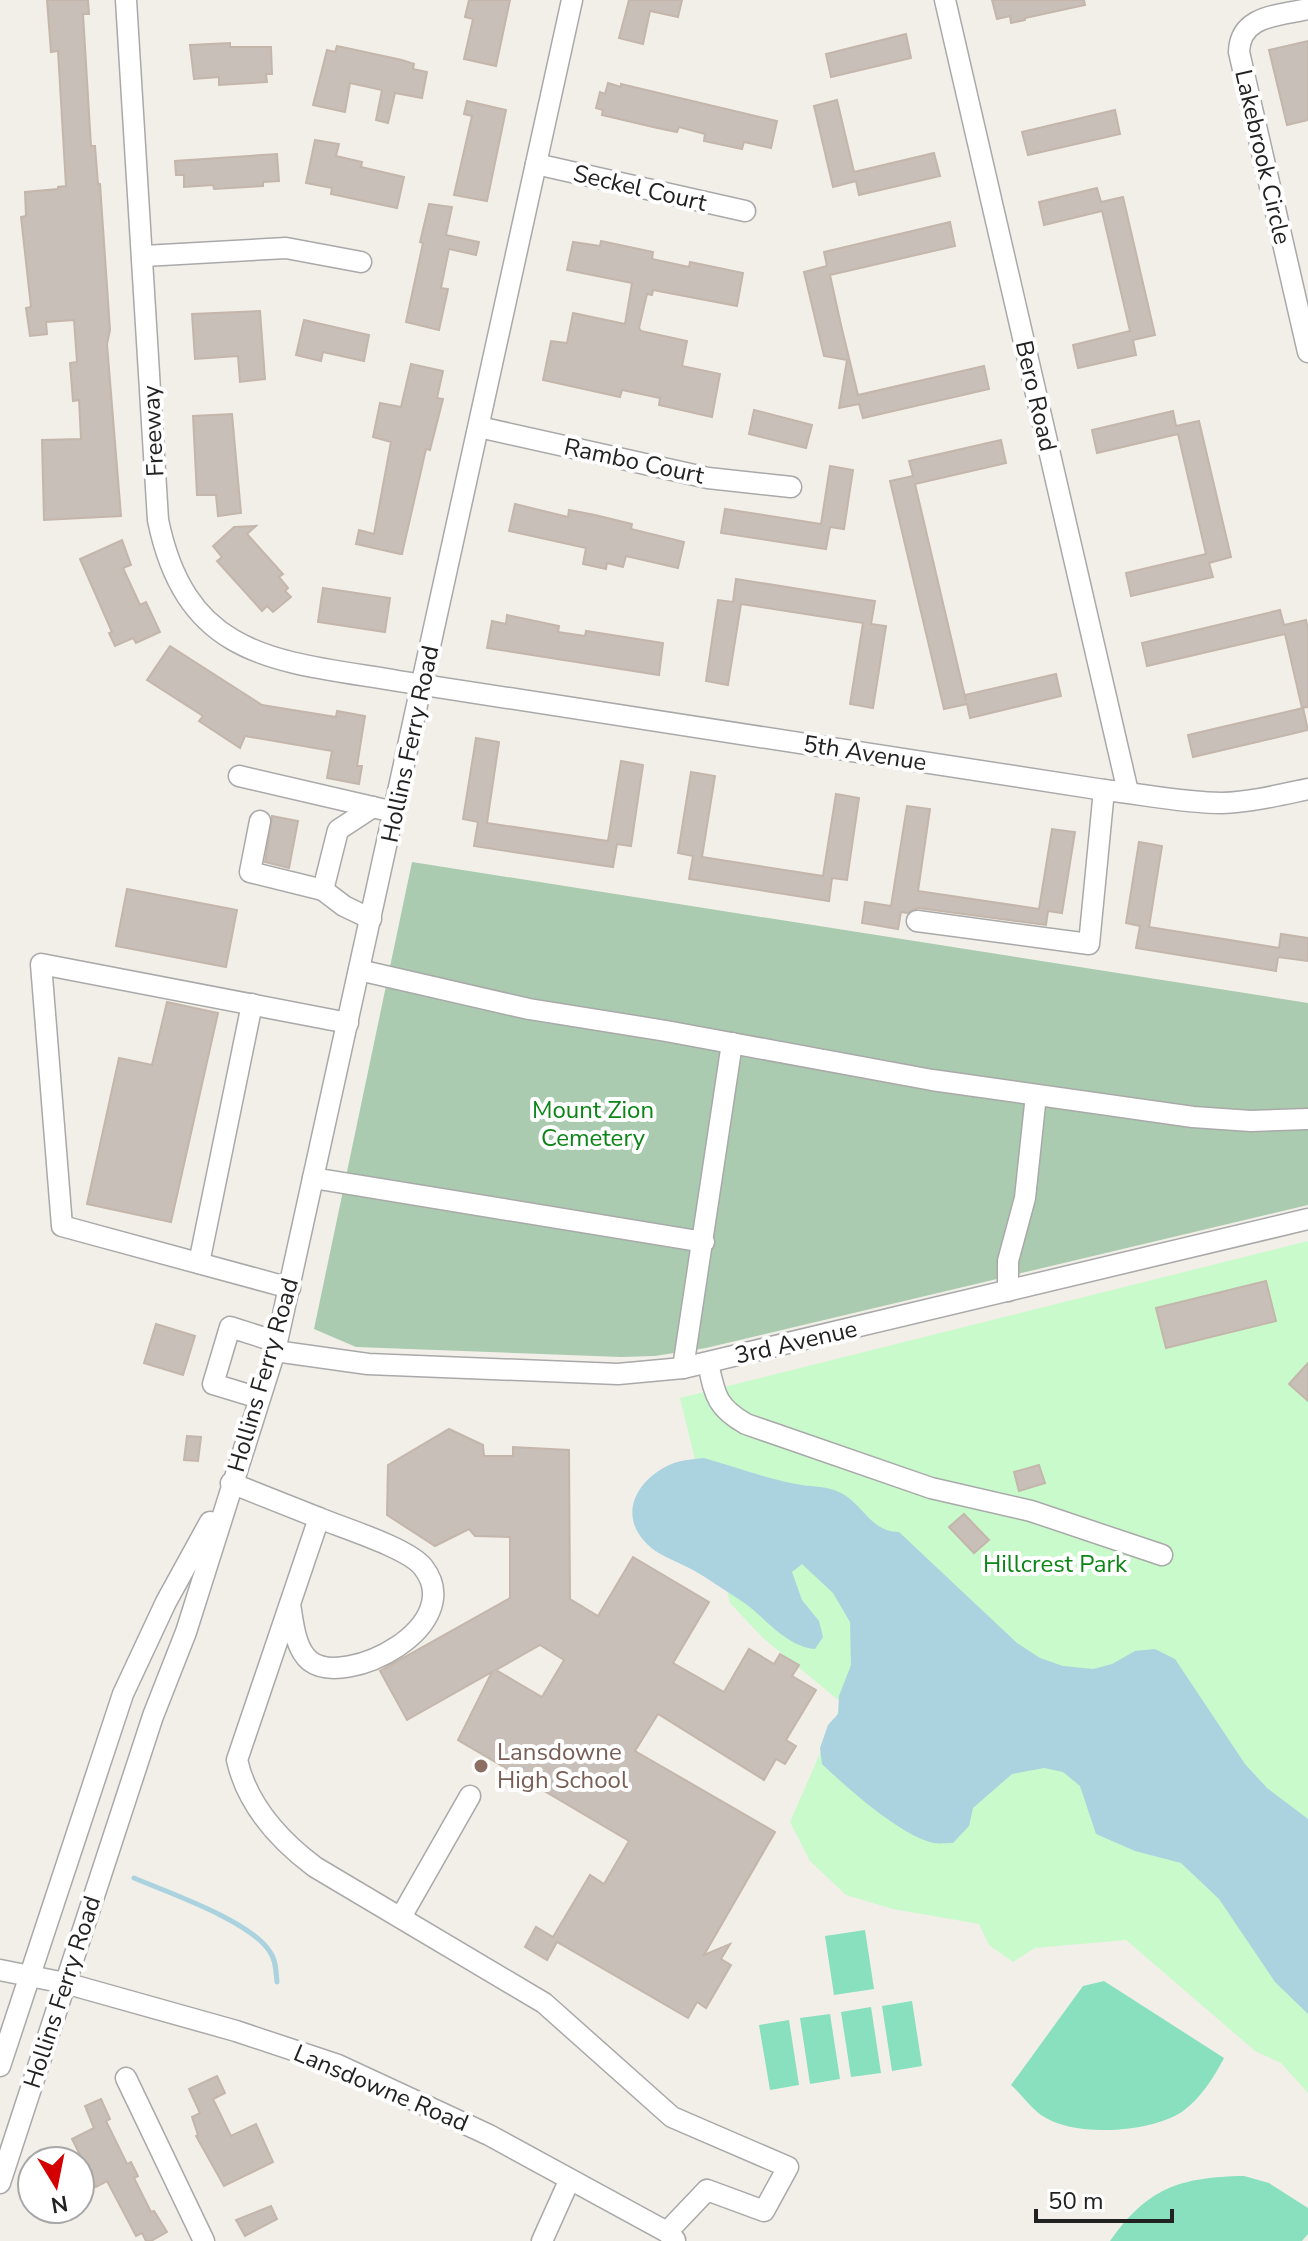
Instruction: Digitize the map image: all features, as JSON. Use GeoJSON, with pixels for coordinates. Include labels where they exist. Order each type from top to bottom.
{"type":"FeatureCollection","features":[{"type":"Feature","properties":{"kind":"street","name":"Freeway"},"geometry":{"type":"LineString","coordinates":[[126,0],[158,520],[174,576],[212,624],[234,643],[259,654],[423,685]]}},
{"type":"Feature","properties":{"kind":"street","name":"Hollins Ferry Road"},"geometry":{"type":"LineString","coordinates":[[0,2183],[153,1716],[186,1632],[276,1346],[572,0]]}},
{"type":"Feature","properties":{"kind":"street","name":"Bero Road"},"geometry":{"type":"LineString","coordinates":[[945,0],[1128,792]]}},
{"type":"Feature","properties":{"kind":"street","name":"Lakebrook Circle"},"geometry":{"type":"LineString","coordinates":[[1308,9],[1249,25],[1239,38],[1239,52],[1308,352]]}},
{"type":"Feature","properties":{"kind":"street","name":"Seckel Court"},"geometry":{"type":"LineString","coordinates":[[536,164],[745,211]]}},
{"type":"Feature","properties":{"kind":"street"},"geometry":{"type":"LineString","coordinates":[[144,256],[286,248],[361,262]]}},
{"type":"Feature","properties":{"kind":"street","name":"Rambo Court"},"geometry":{"type":"LineString","coordinates":[[479,427],[708,478],[791,487]]}},
{"type":"Feature","properties":{"kind":"street","name":"5th Avenue"},"geometry":{"type":"LineString","coordinates":[[423,685],[1188,801],[1222,803],[1256,800],[1308,789]]}},
{"type":"Feature","properties":{"kind":"street"},"geometry":{"type":"LineString","coordinates":[[239,776],[394,812]]}},
{"type":"Feature","properties":{"kind":"street"},"geometry":{"type":"LineString","coordinates":[[917,921],[1089,944],[1104,790]]}},
{"type":"Feature","properties":{"kind":"street"},"geometry":{"type":"LineString","coordinates":[[323,890],[338,830],[373,807]]}},
{"type":"Feature","properties":{"kind":"street"},"geometry":{"type":"LineString","coordinates":[[260,821],[250,872],[323,890],[344,906],[371,919]]}},
{"type":"Feature","properties":{"kind":"street"},"geometry":{"type":"LineString","coordinates":[[290,1288],[62,1226],[41,964],[348,1023]]}},
{"type":"Feature","properties":{"kind":"street"},"geometry":{"type":"LineString","coordinates":[[359,970],[529,1009],[932,1080],[1193,1117],[1251,1121],[1308,1119]]}},
{"type":"Feature","properties":{"kind":"street"},"geometry":{"type":"LineString","coordinates":[[199,1263],[252,1004]]}},
{"type":"Feature","properties":{"kind":"street"},"geometry":{"type":"LineString","coordinates":[[683,1368],[732,1043]]}},
{"type":"Feature","properties":{"kind":"street"},"geometry":{"type":"LineString","coordinates":[[1008,1291],[1008,1261],[1025,1198],[1036,1095]]}},
{"type":"Feature","properties":{"kind":"street"},"geometry":{"type":"LineString","coordinates":[[313,1178],[704,1242]]}},
{"type":"Feature","properties":{"kind":"street","name":"3rd Avenue"},"geometry":{"type":"LineString","coordinates":[[259,1398],[213,1384],[230,1327],[276,1346],[368,1364],[618,1374],[683,1368],[1308,1219]]}},
{"type":"Feature","properties":{"kind":"street"},"geometry":{"type":"LineString","coordinates":[[708,1363],[720,1406],[746,1424],[931,1488],[1031,1511],[1162,1555]]}},
{"type":"Feature","properties":{"kind":"street"},"geometry":{"type":"LineString","coordinates":[[231,1483],[404,1553],[422,1566],[433,1592],[430,1616],[420,1629],[363,1663],[328,1669],[308,1660],[302,1650],[290,1604]]}},
{"type":"Feature","properties":{"kind":"street","name":"Hollins Ferry Road"},"geometry":{"type":"LineString","coordinates":[[0,2066],[123,1694],[166,1602],[231,1483]]}},
{"type":"Feature","properties":{"kind":"street"},"geometry":{"type":"LineString","coordinates":[[319,1518],[237,1760],[242,1783],[291,1849],[315,1867],[544,2003],[672,2117],[788,2167],[764,2211],[707,2190],[672,2237]]}},
{"type":"Feature","properties":{"kind":"street"},"geometry":{"type":"LineString","coordinates":[[401,1917],[470,1796]]}},
{"type":"Feature","properties":{"kind":"street","name":"Lansdowne Road"},"geometry":{"type":"LineString","coordinates":[[0,1970],[65,1983],[236,2031],[338,2065],[489,2135],[672,2237]]}},
{"type":"Feature","properties":{"kind":"street"},"geometry":{"type":"LineString","coordinates":[[126,2078],[204,2241]]}},
{"type":"Feature","properties":{"kind":"street"},"geometry":{"type":"LineString","coordinates":[[542,2241],[569,2181]]}},
{"type":"Feature","properties":{"kind":"green space","name":"Mount Zion Cemetery"},"geometry":{"type":"Polygon","coordinates":[[[412,862],[1308,1003],[1308,1205],[706,1348],[655,1356],[356,1347],[314,1329],[412,862]]]}},
{"type":"Feature","properties":{"kind":"green space","name":"Hillcrest Park"},"geometry":{"type":"Polygon","coordinates":[[[1308,1241],[1308,2093],[1281,2063],[1255,2051],[1126,1940],[1035,1948],[1013,1962],[989,1945],[979,1924],[893,1909],[846,1895],[810,1861],[790,1822],[842,1703],[763,1638],[730,1603],[680,1398],[1308,1241]]]}},
{"type":"Feature","properties":{"kind":"green space"},"geometry":{"type":"Polygon","coordinates":[[[865,1930],[874,1989],[834,1995],[825,1936],[865,1930]]]}},
{"type":"Feature","properties":{"kind":"green space"},"geometry":{"type":"Polygon","coordinates":[[[1104,1981],[1224,2058],[1196,2100],[1183,2111],[1133,2128],[1092,2130],[1072,2127],[1041,2115],[1011,2085],[1083,1986],[1104,1981]]]}},
{"type":"Feature","properties":{"kind":"green space"},"geometry":{"type":"Polygon","coordinates":[[[912,2001],[922,2066],[892,2071],[882,2006],[912,2001]]]}},
{"type":"Feature","properties":{"kind":"green space"},"geometry":{"type":"Polygon","coordinates":[[[871,2007],[881,2073],[851,2077],[841,2012],[871,2007]]]}},
{"type":"Feature","properties":{"kind":"green space"},"geometry":{"type":"Polygon","coordinates":[[[830,2014],[840,2079],[810,2084],[800,2018],[830,2014]]]}},
{"type":"Feature","properties":{"kind":"green space"},"geometry":{"type":"Polygon","coordinates":[[[789,2020],[799,2085],[770,2090],[759,2025],[789,2020]]]}},
{"type":"Feature","properties":{"kind":"green space"},"geometry":{"type":"Polygon","coordinates":[[[1244,2176],[1269,2183],[1308,2208],[1308,2234],[1302,2241],[1110,2241],[1138,2209],[1167,2189],[1201,2179],[1244,2176]]]}},
{"type":"Feature","properties":{"kind":"water"},"geometry":{"type":"Polygon","coordinates":[[[704,1458],[777,1480],[839,1492],[881,1527],[899,1532],[1017,1643],[1040,1658],[1063,1666],[1093,1669],[1112,1664],[1135,1651],[1155,1649],[1175,1659],[1245,1764],[1267,1788],[1308,1819],[1308,2014],[1275,1982],[1219,1899],[1181,1863],[1135,1851],[1096,1834],[1080,1786],[1063,1772],[1044,1768],[1012,1774],[973,1808],[969,1826],[953,1843],[934,1843],[906,1831],[832,1774],[822,1764],[820,1748],[828,1725],[838,1714],[839,1696],[851,1665],[850,1622],[833,1593],[802,1564],[792,1572],[802,1600],[819,1621],[823,1637],[815,1649],[804,1647],[784,1636],[711,1581],[656,1551],[637,1531],[633,1507],[642,1486],[674,1463],[704,1458]]]}},
{"type":"Feature","properties":{"kind":"building"},"geometry":{"type":"Polygon","coordinates":[[[47,0],[88,0],[89,14],[83,14],[91,146],[95,146],[100,184],[110,330],[107,344],[121,516],[44,520],[42,440],[81,439],[79,400],[73,401],[70,363],[77,362],[74,320],[46,322],[47,334],[30,336],[26,308],[31,307],[21,217],[26,216],[25,192],[66,186],[58,51],[51,52],[47,0]]]}},
{"type":"Feature","properties":{"kind":"building"},"geometry":{"type":"Polygon","coordinates":[[[469,0],[510,0],[496,66],[464,59],[473,19],[465,17],[469,0]]]}},
{"type":"Feature","properties":{"kind":"building"},"geometry":{"type":"Polygon","coordinates":[[[629,0],[682,0],[678,17],[650,11],[643,44],[619,38],[629,0]]]}},
{"type":"Feature","properties":{"kind":"building"},"geometry":{"type":"Polygon","coordinates":[[[992,0],[1084,0],[1085,5],[1011,23],[1010,16],[997,19],[992,0]]]}},
{"type":"Feature","properties":{"kind":"building"},"geometry":{"type":"Polygon","coordinates":[[[906,34],[911,58],[831,77],[826,54],[906,34]]]}},
{"type":"Feature","properties":{"kind":"building"},"geometry":{"type":"Polygon","coordinates":[[[1308,41],[1308,120],[1287,125],[1269,50],[1308,41]]]}},
{"type":"Feature","properties":{"kind":"building"},"geometry":{"type":"Polygon","coordinates":[[[230,43],[230,47],[271,47],[272,74],[266,74],[267,82],[219,85],[219,77],[194,79],[190,45],[230,43]]]}},
{"type":"Feature","properties":{"kind":"building"},"geometry":{"type":"Polygon","coordinates":[[[337,46],[414,64],[413,69],[427,72],[422,98],[395,93],[388,123],[376,120],[382,90],[350,83],[345,112],[313,105],[327,50],[335,52],[337,46]]]}},
{"type":"Feature","properties":{"kind":"building"},"geometry":{"type":"Polygon","coordinates":[[[608,83],[777,121],[771,148],[744,142],[742,149],[704,141],[705,134],[679,127],[677,132],[602,115],[603,110],[596,108],[600,92],[605,94],[608,83]]]}},
{"type":"Feature","properties":{"kind":"building"},"geometry":{"type":"Polygon","coordinates":[[[837,100],[854,172],[934,153],[940,176],[859,195],[856,181],[833,187],[814,106],[837,100]]]}},
{"type":"Feature","properties":{"kind":"building"},"geometry":{"type":"Polygon","coordinates":[[[467,101],[506,110],[487,201],[454,195],[472,116],[464,114],[467,101]]]}},
{"type":"Feature","properties":{"kind":"building"},"geometry":{"type":"Polygon","coordinates":[[[1115,110],[1120,134],[1028,155],[1022,132],[1115,110]]]}},
{"type":"Feature","properties":{"kind":"building"},"geometry":{"type":"Polygon","coordinates":[[[315,140],[339,144],[336,156],[362,162],[361,167],[404,177],[397,208],[331,194],[332,188],[306,183],[315,140]]]}},
{"type":"Feature","properties":{"kind":"building"},"geometry":{"type":"Polygon","coordinates":[[[277,154],[279,181],[263,182],[263,186],[184,187],[184,175],[176,175],[175,161],[277,154]]]}},
{"type":"Feature","properties":{"kind":"building"},"geometry":{"type":"Polygon","coordinates":[[[1097,188],[1101,202],[1123,197],[1155,335],[1133,340],[1136,355],[1078,368],[1073,345],[1130,331],[1102,211],[1044,225],[1039,202],[1097,188]]]}},
{"type":"Feature","properties":{"kind":"building"},"geometry":{"type":"Polygon","coordinates":[[[429,204],[452,207],[446,235],[479,242],[476,255],[449,249],[441,288],[448,289],[439,330],[406,322],[429,204]]]}},
{"type":"Feature","properties":{"kind":"building"},"geometry":{"type":"Polygon","coordinates":[[[950,222],[955,246],[830,275],[841,325],[858,395],[984,366],[989,389],[863,418],[859,404],[839,408],[847,360],[824,356],[804,272],[827,266],[824,252],[950,222]]]}},
{"type":"Feature","properties":{"kind":"building"},"geometry":{"type":"Polygon","coordinates":[[[601,241],[653,252],[652,259],[689,267],[690,262],[743,273],[737,306],[653,290],[652,295],[647,294],[639,328],[687,341],[682,366],[720,374],[712,417],[659,405],[660,398],[622,390],[620,397],[543,380],[551,341],[567,343],[573,313],[625,324],[632,283],[567,270],[573,242],[600,246],[601,241]]]}},
{"type":"Feature","properties":{"kind":"building"},"geometry":{"type":"Polygon","coordinates":[[[260,311],[265,379],[240,382],[238,356],[195,359],[192,314],[260,311]]]}},
{"type":"Feature","properties":{"kind":"building"},"geometry":{"type":"Polygon","coordinates":[[[304,320],[369,335],[364,361],[323,352],[321,361],[296,355],[304,320]]]}},
{"type":"Feature","properties":{"kind":"building"},"geometry":{"type":"Polygon","coordinates":[[[411,364],[443,371],[437,398],[443,399],[430,450],[426,449],[400,554],[356,544],[359,530],[374,534],[391,442],[373,437],[380,403],[401,407],[411,364]]]}},
{"type":"Feature","properties":{"kind":"building"},"geometry":{"type":"Polygon","coordinates":[[[754,410],[812,425],[806,448],[749,434],[754,410]]]}},
{"type":"Feature","properties":{"kind":"building"},"geometry":{"type":"Polygon","coordinates":[[[1173,411],[1176,426],[1199,421],[1231,557],[1209,563],[1213,577],[1131,596],[1126,573],[1206,554],[1178,434],[1097,453],[1092,430],[1173,411]]]}},
{"type":"Feature","properties":{"kind":"building"},"geometry":{"type":"Polygon","coordinates":[[[232,414],[241,513],[218,516],[216,495],[197,495],[193,416],[232,414]]]}},
{"type":"Feature","properties":{"kind":"building"},"geometry":{"type":"Polygon","coordinates":[[[1001,440],[1006,463],[915,484],[966,701],[965,695],[1056,674],[1061,696],[970,718],[967,704],[944,709],[890,481],[913,476],[909,461],[1001,440]]]}},
{"type":"Feature","properties":{"kind":"building"},"geometry":{"type":"Polygon","coordinates":[[[830,466],[853,470],[844,529],[830,527],[826,549],[721,533],[725,509],[821,524],[830,466]]]}},
{"type":"Feature","properties":{"kind":"building"},"geometry":{"type":"Polygon","coordinates":[[[515,504],[568,517],[569,510],[595,515],[632,524],[631,529],[684,542],[678,568],[626,556],[623,567],[607,563],[606,569],[583,564],[586,548],[509,531],[515,504]]]}},
{"type":"Feature","properties":{"kind":"building"},"geometry":{"type":"Polygon","coordinates":[[[256,526],[247,534],[283,574],[279,577],[291,597],[273,612],[267,606],[262,611],[217,561],[222,557],[213,546],[234,527],[256,526]]]}},
{"type":"Feature","properties":{"kind":"building"},"geometry":{"type":"Polygon","coordinates":[[[122,540],[131,565],[123,568],[140,605],[146,602],[160,632],[136,643],[133,638],[115,646],[109,633],[112,632],[80,559],[122,540]]]}},
{"type":"Feature","properties":{"kind":"building"},"geometry":{"type":"Polygon","coordinates":[[[736,579],[875,601],[871,624],[886,626],[873,708],[850,704],[863,623],[741,604],[728,685],[706,681],[718,600],[733,602],[736,579]]]}},
{"type":"Feature","properties":{"kind":"building"},"geometry":{"type":"Polygon","coordinates":[[[323,588],[390,598],[385,632],[318,622],[323,588]]]}},
{"type":"Feature","properties":{"kind":"building"},"geometry":{"type":"Polygon","coordinates":[[[1280,610],[1284,625],[1306,620],[1308,707],[1302,708],[1285,634],[1147,666],[1142,643],[1280,610]]]}},
{"type":"Feature","properties":{"kind":"building"},"geometry":{"type":"Polygon","coordinates":[[[507,615],[559,626],[558,632],[585,636],[586,631],[663,643],[659,675],[487,648],[492,621],[506,624],[507,615]]]}},
{"type":"Feature","properties":{"kind":"building"},"geometry":{"type":"Polygon","coordinates":[[[170,646],[262,705],[336,717],[337,711],[365,716],[357,766],[362,766],[359,784],[327,778],[332,751],[245,736],[240,748],[199,721],[203,716],[147,680],[170,646]]]}},
{"type":"Feature","properties":{"kind":"building"},"geometry":{"type":"Polygon","coordinates":[[[1303,708],[1308,730],[1193,757],[1188,735],[1303,708]]]}},
{"type":"Feature","properties":{"kind":"building"},"geometry":{"type":"Polygon","coordinates":[[[476,738],[499,742],[487,823],[608,841],[621,761],[643,765],[631,846],[617,844],[613,867],[474,846],[478,822],[463,819],[476,738]]]}},
{"type":"Feature","properties":{"kind":"building"},"geometry":{"type":"Polygon","coordinates":[[[691,772],[715,776],[702,857],[823,876],[836,794],[859,798],[847,880],[832,878],[829,901],[689,879],[693,856],[678,853],[691,772]]]}},
{"type":"Feature","properties":{"kind":"building"},"geometry":{"type":"Polygon","coordinates":[[[907,806],[930,809],[918,891],[1039,909],[1052,829],[1075,832],[1062,913],[1048,911],[1046,925],[918,908],[901,912],[898,929],[862,923],[865,902],[891,906],[907,806]]]}},
{"type":"Feature","properties":{"kind":"building"},"geometry":{"type":"Polygon","coordinates":[[[272,816],[298,821],[289,868],[265,862],[272,816]]]}},
{"type":"Feature","properties":{"kind":"building"},"geometry":{"type":"Polygon","coordinates":[[[1139,842],[1162,846],[1149,927],[1279,948],[1281,934],[1308,938],[1308,961],[1278,957],[1276,971],[1136,948],[1140,926],[1126,923],[1139,842]]]}},
{"type":"Feature","properties":{"kind":"building"},"geometry":{"type":"Polygon","coordinates":[[[127,889],[237,910],[226,967],[116,946],[127,889]]]}},
{"type":"Feature","properties":{"kind":"building"},"geometry":{"type":"Polygon","coordinates":[[[167,1002],[218,1013],[171,1222],[87,1204],[119,1058],[152,1065],[167,1002]]]}},
{"type":"Feature","properties":{"kind":"building"},"geometry":{"type":"Polygon","coordinates":[[[1266,1281],[1276,1321],[1166,1348],[1156,1308],[1266,1281]]]}},
{"type":"Feature","properties":{"kind":"building"},"geometry":{"type":"Polygon","coordinates":[[[156,1324],[195,1336],[183,1375],[144,1363],[156,1324]]]}},
{"type":"Feature","properties":{"kind":"building"},"geometry":{"type":"Polygon","coordinates":[[[1308,1363],[1308,1401],[1289,1384],[1308,1363]]]}},
{"type":"Feature","properties":{"kind":"building"},"geometry":{"type":"Polygon","coordinates":[[[449,1429],[483,1445],[484,1456],[513,1456],[513,1447],[569,1450],[570,1599],[598,1616],[633,1557],[709,1602],[673,1663],[724,1692],[749,1649],[774,1664],[780,1654],[799,1665],[792,1676],[816,1690],[786,1740],[796,1746],[785,1764],[776,1759],[764,1780],[658,1714],[635,1751],[775,1832],[704,1955],[730,1944],[721,1959],[731,1965],[706,2008],[697,2002],[688,2018],[557,1942],[547,1960],[525,1947],[536,1927],[553,1937],[590,1875],[604,1884],[629,1841],[458,1740],[492,1672],[407,1720],[380,1671],[510,1598],[510,1537],[475,1536],[469,1529],[435,1546],[387,1515],[388,1465],[449,1429]],[[540,1645],[496,1670],[542,1697],[564,1660],[540,1645]]]}},
{"type":"Feature","properties":{"kind":"building"},"geometry":{"type":"Polygon","coordinates":[[[187,1436],[201,1437],[198,1461],[184,1460],[187,1436]]]}},
{"type":"Feature","properties":{"kind":"building"},"geometry":{"type":"Polygon","coordinates":[[[1039,1465],[1045,1483],[1019,1491],[1014,1472],[1039,1465]]]}},
{"type":"Feature","properties":{"kind":"building"},"geometry":{"type":"Polygon","coordinates":[[[964,1514],[989,1540],[974,1553],[949,1527],[964,1514]]]}},
{"type":"Feature","properties":{"kind":"building"},"geometry":{"type":"Polygon","coordinates":[[[217,2076],[225,2093],[213,2099],[231,2136],[256,2124],[273,2162],[224,2186],[196,2136],[192,2117],[200,2113],[189,2089],[217,2076]]]}},
{"type":"Feature","properties":{"kind":"building"},"geometry":{"type":"Polygon","coordinates":[[[101,2099],[110,2119],[106,2121],[127,2164],[131,2162],[138,2176],[134,2178],[151,2212],[154,2211],[167,2232],[151,2241],[146,2241],[142,2233],[136,2236],[107,2181],[96,2187],[96,2145],[75,2145],[72,2139],[94,2128],[85,2106],[101,2099]]]}},
{"type":"Feature","properties":{"kind":"building"},"geometry":{"type":"Polygon","coordinates":[[[271,2206],[277,2219],[245,2236],[236,2220],[271,2206]]]}},
{"type":"Feature","properties":{"kind":"waterway"},"geometry":{"type":"LineString","coordinates":[[134,1878],[208,1909],[246,1929],[272,1955],[277,1982]]}},
{"type":"Feature","properties":{"kind":"place","name":"Lansdowne High School"},"geometry":{"type":"Point","coordinates":[481,1766]}}]}
